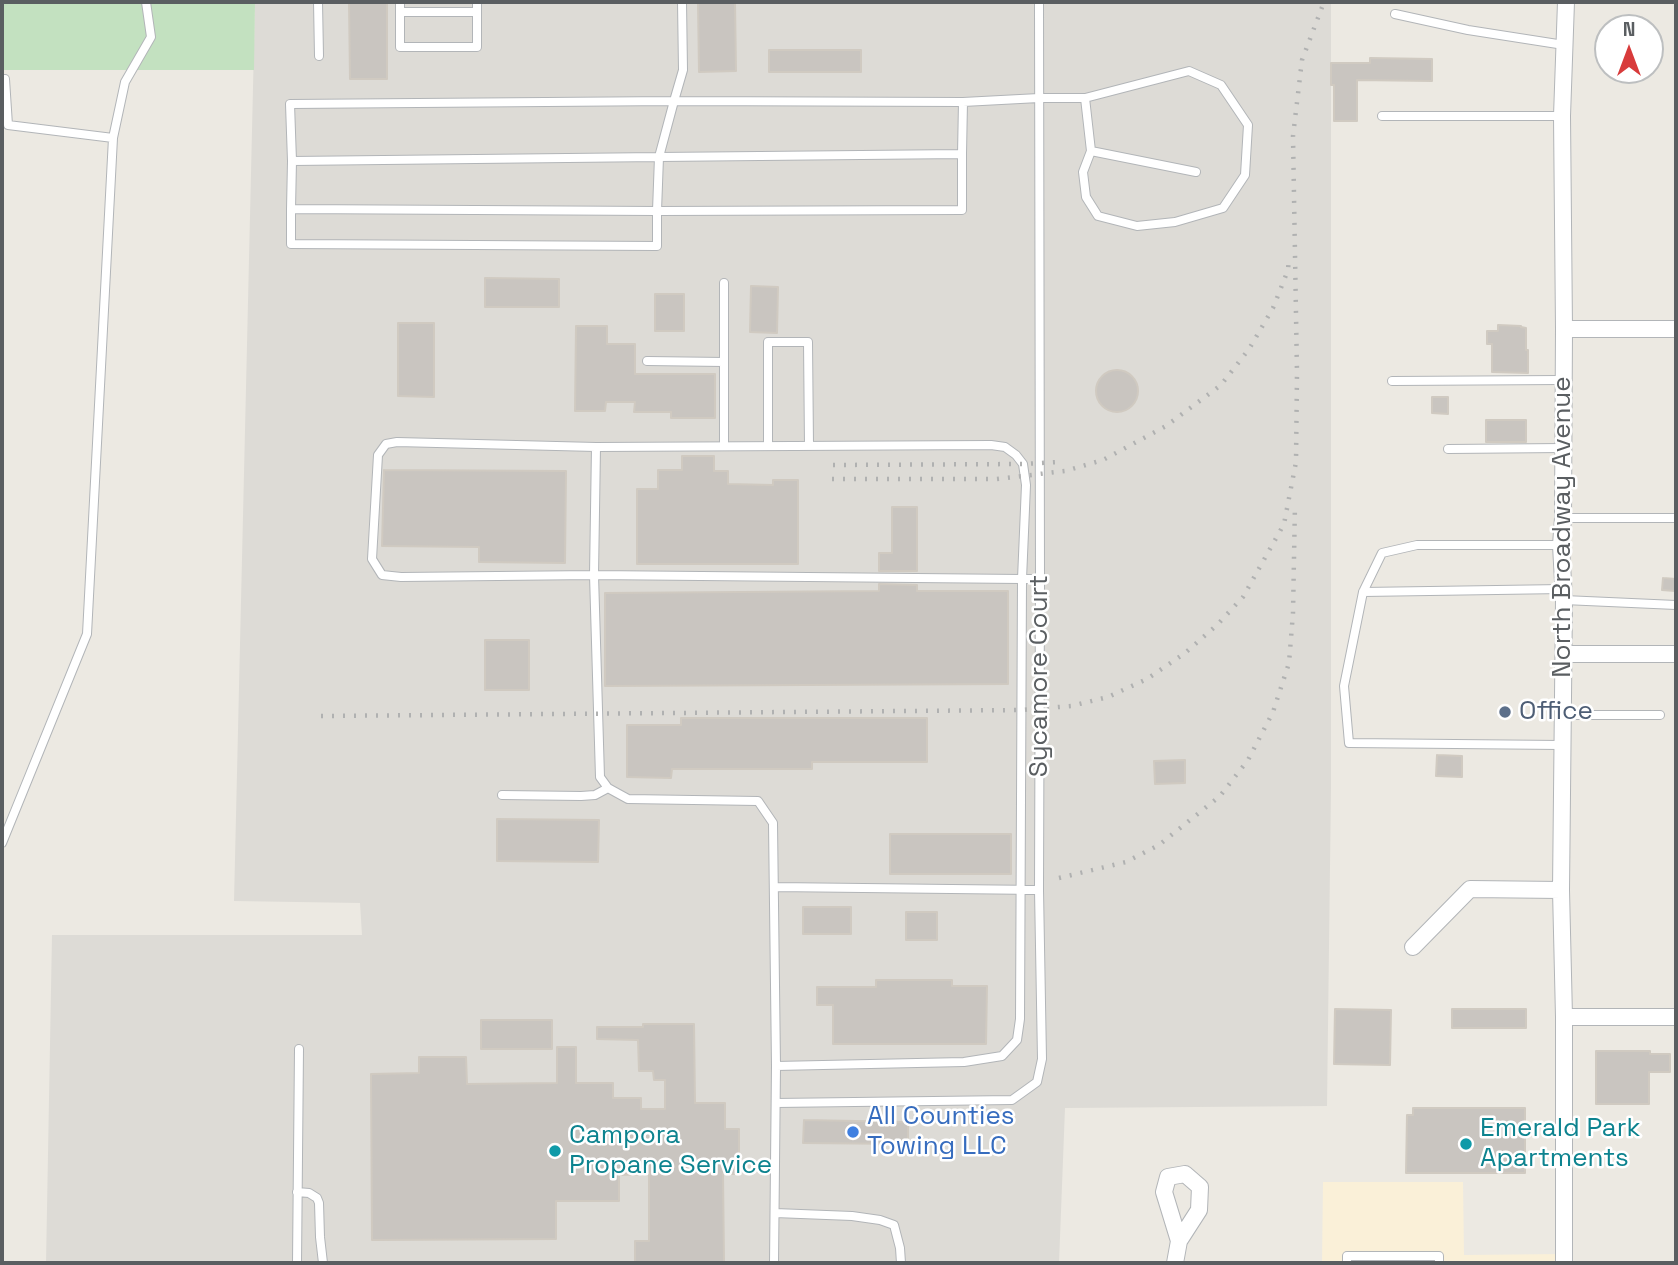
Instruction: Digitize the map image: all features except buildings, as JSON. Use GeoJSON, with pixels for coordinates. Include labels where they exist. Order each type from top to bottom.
{"type":"FeatureCollection","features":[{"type":"Feature","properties":{"kind":"street","name":"North Broadway Avenue"},"geometry":{"type":"LineString","coordinates":[[1564,1263],[1561,745],[1564,594],[1561,545],[1564,329],[1562,116],[1566,2]]}},
{"type":"Feature","properties":{"kind":"street"},"geometry":{"type":"LineString","coordinates":[[1564,329],[1676,329]]}},
{"type":"Feature","properties":{"kind":"street"},"geometry":{"type":"LineString","coordinates":[[1564,654],[1676,654]]}},
{"type":"Feature","properties":{"kind":"street"},"geometry":{"type":"LineString","coordinates":[[1413,947],[1470,889],[1561,890]]}},
{"type":"Feature","properties":{"kind":"street"},"geometry":{"type":"LineString","coordinates":[[1564,1017],[1676,1017]]}},
{"type":"Feature","properties":{"kind":"street"},"geometry":{"type":"LineString","coordinates":[[1175,1263],[1180,1241]]}},
{"type":"Feature","properties":{"kind":"lane"},"geometry":{"type":"LineString","coordinates":[[2,844],[87,634],[113,138],[125,82],[151,37],[146,2]]}},
{"type":"Feature","properties":{"kind":"lane"},"geometry":{"type":"LineString","coordinates":[[318,2],[319,56]]}},
{"type":"Feature","properties":{"kind":"lane"},"geometry":{"type":"LineString","coordinates":[[400,2],[400,47],[477,47],[477,2]]}},
{"type":"Feature","properties":{"kind":"lane"},"geometry":{"type":"LineString","coordinates":[[682,2],[683,70],[674,101],[659,157],[657,246],[291,244],[290,104],[674,101],[963,102],[1085,98],[1189,71],[1221,85],[1248,125],[1245,175],[1223,208],[1175,222],[1137,226],[1098,216],[1086,197],[1083,172],[1091,151],[1085,98]]}},
{"type":"Feature","properties":{"kind":"lane","name":"Sycamore Court"},"geometry":{"type":"LineString","coordinates":[[776,1103],[1012,1100],[1037,1082],[1042,1059],[1039,890],[1039,2]]}},
{"type":"Feature","properties":{"kind":"lane"},"geometry":{"type":"LineString","coordinates":[[400,12],[477,12]]}},
{"type":"Feature","properties":{"kind":"lane"},"geometry":{"type":"LineString","coordinates":[[1395,14],[1468,30],[1564,45]]}},
{"type":"Feature","properties":{"kind":"lane"},"geometry":{"type":"LineString","coordinates":[[5,79],[8,125],[113,138]]}},
{"type":"Feature","properties":{"kind":"lane"},"geometry":{"type":"LineString","coordinates":[[291,209],[962,210],[963,102]]}},
{"type":"Feature","properties":{"kind":"lane"},"geometry":{"type":"LineString","coordinates":[[1382,116],[1562,116]]}},
{"type":"Feature","properties":{"kind":"lane"},"geometry":{"type":"LineString","coordinates":[[1091,151],[1196,172]]}},
{"type":"Feature","properties":{"kind":"lane"},"geometry":{"type":"LineString","coordinates":[[292,161],[962,154]]}},
{"type":"Feature","properties":{"kind":"lane"},"geometry":{"type":"LineString","coordinates":[[724,283],[724,446]]}},
{"type":"Feature","properties":{"kind":"lane"},"geometry":{"type":"LineString","coordinates":[[768,446],[768,342],[808,342],[809,446]]}},
{"type":"Feature","properties":{"kind":"lane"},"geometry":{"type":"LineString","coordinates":[[647,361],[724,362]]}},
{"type":"Feature","properties":{"kind":"lane"},"geometry":{"type":"LineString","coordinates":[[1392,381],[1562,380]]}},
{"type":"Feature","properties":{"kind":"lane"},"geometry":{"type":"LineString","coordinates":[[776,1066],[964,1062],[1002,1056],[1017,1041],[1020,1019],[1022,890],[1022,579],[1025,477],[1023,464],[1005,447],[991,445],[596,447],[397,442],[386,444],[377,455],[373,559],[382,575],[401,577],[594,575],[1022,579],[1041,579]]}},
{"type":"Feature","properties":{"kind":"lane"},"geometry":{"type":"LineString","coordinates":[[596,447],[594,575],[600,777],[608,788],[628,799],[758,801],[773,823],[776,1066],[774,1263]]}},
{"type":"Feature","properties":{"kind":"lane"},"geometry":{"type":"LineString","coordinates":[[1448,449],[1563,448]]}},
{"type":"Feature","properties":{"kind":"lane"},"geometry":{"type":"LineString","coordinates":[[1563,518],[1676,518]]}},
{"type":"Feature","properties":{"kind":"lane"},"geometry":{"type":"LineString","coordinates":[[1561,545],[1417,545],[1382,552],[1363,592],[1344,686],[1349,743],[1561,745]]}},
{"type":"Feature","properties":{"kind":"lane"},"geometry":{"type":"LineString","coordinates":[[1363,592],[1564,594],[1676,605]]}},
{"type":"Feature","properties":{"kind":"lane"},"geometry":{"type":"LineString","coordinates":[[1562,715],[1660,715]]}},
{"type":"Feature","properties":{"kind":"lane"},"geometry":{"type":"LineString","coordinates":[[502,795],[581,796],[608,788]]}},
{"type":"Feature","properties":{"kind":"lane"},"geometry":{"type":"LineString","coordinates":[[775,887],[1039,890]]}},
{"type":"Feature","properties":{"kind":"lane"},"geometry":{"type":"LineString","coordinates":[[296,1263],[299,1049]]}},
{"type":"Feature","properties":{"kind":"lane"},"geometry":{"type":"LineString","coordinates":[[297,1192],[309,1193],[317,1198],[319,1203],[323,1263]]}},
{"type":"Feature","properties":{"kind":"lane"},"geometry":{"type":"LineString","coordinates":[[775,1213],[852,1216],[894,1225],[901,1263]]}},
{"type":"Feature","properties":{"kind":"lane"},"geometry":{"type":"LineString","coordinates":[[1347,1263],[1347,1256],[1439,1256],[1439,1263]]}},
{"type":"Feature","properties":{"kind":"shaded area"},"geometry":{"type":"Polygon","coordinates":[[[255,2],[1331,2],[1331,787],[1327,1106],[1065,1108],[1059,1263],[46,1263],[52,935],[362,935],[360,903],[234,901],[255,2]]]}},
{"type":"Feature","properties":{"kind":"shaded area"},"geometry":{"type":"Polygon","coordinates":[[[1323,1182],[1463,1182],[1464,1255],[1564,1254],[1564,1263],[1322,1263],[1323,1182]]]}},
{"type":"Feature","properties":{"kind":"green space"},"geometry":{"type":"Polygon","coordinates":[[[2,2],[255,2],[254,70],[2,70],[2,2]]]}},
{"type":"Feature","properties":{"kind":"railway"},"geometry":{"type":"LineString","coordinates":[[321,716],[1022,710],[1071,706],[1108,697],[1147,679],[1185,653],[1243,597],[1284,524],[1296,462],[1293,136],[1302,60],[1324,2]]}},
{"type":"Feature","properties":{"kind":"railway"},"geometry":{"type":"LineString","coordinates":[[832,479],[997,479],[1065,471],[1103,460],[1166,426],[1221,385],[1249,349],[1273,308],[1288,270],[1289,257]]}},
{"type":"Feature","properties":{"kind":"railway"},"geometry":{"type":"LineString","coordinates":[[833,465],[1058,462]]}},
{"type":"Feature","properties":{"kind":"railway"},"geometry":{"type":"LineString","coordinates":[[1059,878],[1126,862],[1159,845],[1220,796],[1248,760],[1273,712],[1289,663],[1293,613],[1295,504]]}},
{"type":"Feature","properties":{"kind":"place","name":"Office"},"geometry":{"type":"Point","coordinates":[1505,712]}},
{"type":"Feature","properties":{"kind":"place","name":"All Counties Towing LLC"},"geometry":{"type":"Point","coordinates":[853,1132]}},
{"type":"Feature","properties":{"kind":"place","name":"Emerald Park Apartments"},"geometry":{"type":"Point","coordinates":[1466,1144]}},
{"type":"Feature","properties":{"kind":"place","name":"Campora Propane Service"},"geometry":{"type":"Point","coordinates":[555,1151]}}]}
